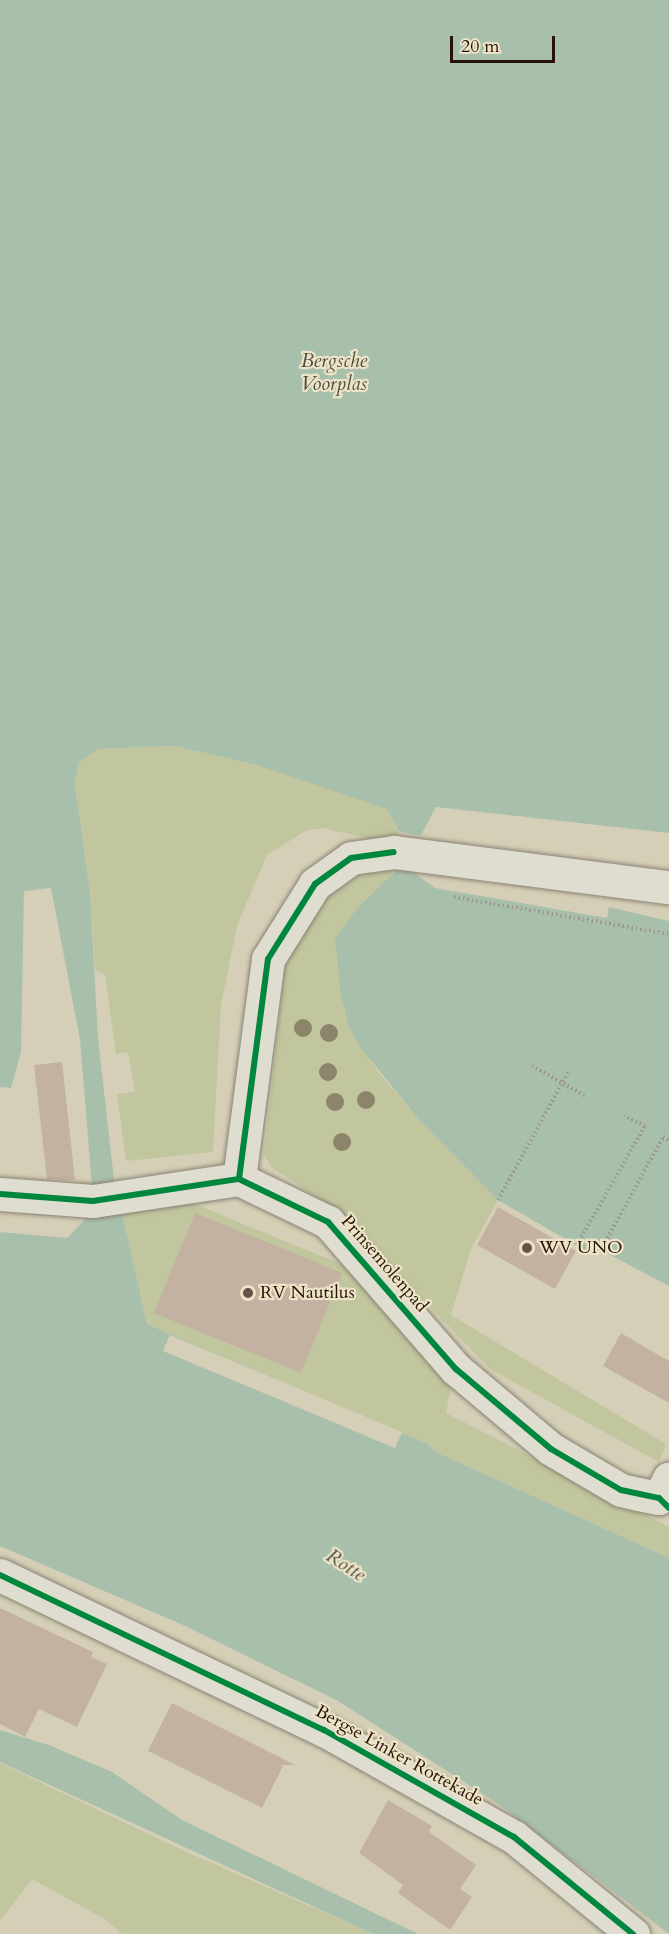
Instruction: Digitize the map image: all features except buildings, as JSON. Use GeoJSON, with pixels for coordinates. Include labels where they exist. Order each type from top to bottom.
{"type":"FeatureCollection","features":[{"type":"Feature","properties":{"kind":"street"},"geometry":{"type":"LineString","coordinates":[[0,1194],[105,1199],[239,1179],[268,959],[315,884],[351,858],[407,853],[669,886]]}},
{"type":"Feature","properties":{"kind":"street","name":"Prinsemolenpad"},"geometry":{"type":"LineString","coordinates":[[239,1179],[328,1222],[456,1369],[551,1449],[621,1490],[664,1488]]}},
{"type":"Feature","properties":{"kind":"street","name":"Bergse Linker Rottekade"},"geometry":{"type":"LineString","coordinates":[[0,1575],[324,1730],[514,1837],[633,1934]]}},
{"type":"Feature","properties":{"kind":"path"},"geometry":{"type":"LineString","coordinates":[[447,896],[669,934]]}},
{"type":"Feature","properties":{"kind":"path"},"geometry":{"type":"LineString","coordinates":[[532,1066],[584,1095]]}},
{"type":"Feature","properties":{"kind":"path"},"geometry":{"type":"LineString","coordinates":[[498,1200],[568,1072]]}},
{"type":"Feature","properties":{"kind":"path"},"geometry":{"type":"LineString","coordinates":[[577,1245],[645,1126],[624,1116]]}},
{"type":"Feature","properties":{"kind":"path"},"geometry":{"type":"LineString","coordinates":[[601,1250],[663,1137],[669,1141]]}},
{"type":"Feature","properties":{"kind":"shaded area"},"geometry":{"type":"Polygon","coordinates":[[[174,746],[253,764],[388,809],[399,831],[398,845],[323,828],[307,830],[267,855],[237,926],[221,1006],[213,1152],[126,1161],[117,1094],[135,1092],[128,1052],[116,1054],[105,975],[95,970],[90,892],[75,784],[79,762],[98,749],[174,746]]]}},
{"type":"Feature","properties":{"kind":"shaded area"},"geometry":{"type":"Polygon","coordinates":[[[395,867],[341,996],[349,1027],[378,1072],[419,1120],[498,1200],[471,1249],[451,1315],[666,1444],[659,1462],[490,1369],[337,1210],[271,1167],[264,1154],[286,958],[310,914],[353,871],[395,867]]]}},
{"type":"Feature","properties":{"kind":"shaded area"},"geometry":{"type":"Polygon","coordinates":[[[195,1204],[343,1265],[451,1388],[446,1413],[669,1527],[669,1558],[436,1452],[426,1443],[147,1324],[121,1208],[195,1204]]]}},
{"type":"Feature","properties":{"kind":"shaded area"},"geometry":{"type":"Polygon","coordinates":[[[0,1763],[178,1848],[373,1934],[122,1934],[106,1920],[32,1879],[0,1921],[0,1763]]]}},
{"type":"Feature","properties":{"kind":"water","name":"Bergsche Voorplas"},"geometry":{"type":"Polygon","coordinates":[[[0,0],[669,0],[669,833],[436,807],[421,835],[410,834],[399,831],[387,809],[253,764],[174,746],[98,749],[79,762],[75,784],[90,892],[98,1038],[117,1206],[121,1208],[147,1324],[426,1443],[436,1452],[669,1558],[669,1934],[500,1805],[338,1701],[183,1625],[0,1546],[0,1232],[67,1238],[94,1210],[80,1040],[51,888],[24,891],[21,1052],[11,1088],[0,1087],[0,0]]]}},
{"type":"Feature","properties":{"kind":"water"},"geometry":{"type":"Polygon","coordinates":[[[395,867],[409,869],[435,888],[607,918],[609,907],[669,921],[669,1286],[599,1249],[595,1256],[498,1200],[419,1120],[360,1047],[349,1027],[341,996],[335,938],[359,906],[395,872],[395,867]]]}},
{"type":"Feature","properties":{"kind":"water"},"geometry":{"type":"Polygon","coordinates":[[[0,1730],[49,1745],[112,1772],[182,1820],[418,1934],[373,1934],[0,1762],[0,1730]]]}},
{"type":"Feature","properties":{"kind":"pier"},"geometry":{"type":"Polygon","coordinates":[[[170,1335],[402,1432],[395,1448],[163,1351],[170,1335]]]}},
{"type":"Feature","properties":{"kind":"cycle path"},"geometry":{"type":"LineString","coordinates":[[239,1179],[268,959],[315,884],[351,858],[394,852]]}},
{"type":"Feature","properties":{"kind":"cycle path"},"geometry":{"type":"LineString","coordinates":[[239,1179],[328,1222],[456,1369],[551,1449],[621,1490],[659,1498],[669,1508]]}},
{"type":"Feature","properties":{"kind":"cycle path"},"geometry":{"type":"LineString","coordinates":[[0,1194],[93,1201],[239,1179]]}},
{"type":"Feature","properties":{"kind":"cycle path"},"geometry":{"type":"LineString","coordinates":[[0,1575],[324,1730],[514,1837],[633,1934]]}},
{"type":"Feature","properties":{"kind":"place","name":"WV UNO"},"geometry":{"type":"Point","coordinates":[527,1248]}},
{"type":"Feature","properties":{"kind":"place","name":"RV Nautilus"},"geometry":{"type":"Point","coordinates":[248,1293]}},
{"type":"Feature","properties":{"kind":"water label","name":"Rotte"},"geometry":{"type":"Point","coordinates":[346,1565]}}]}
